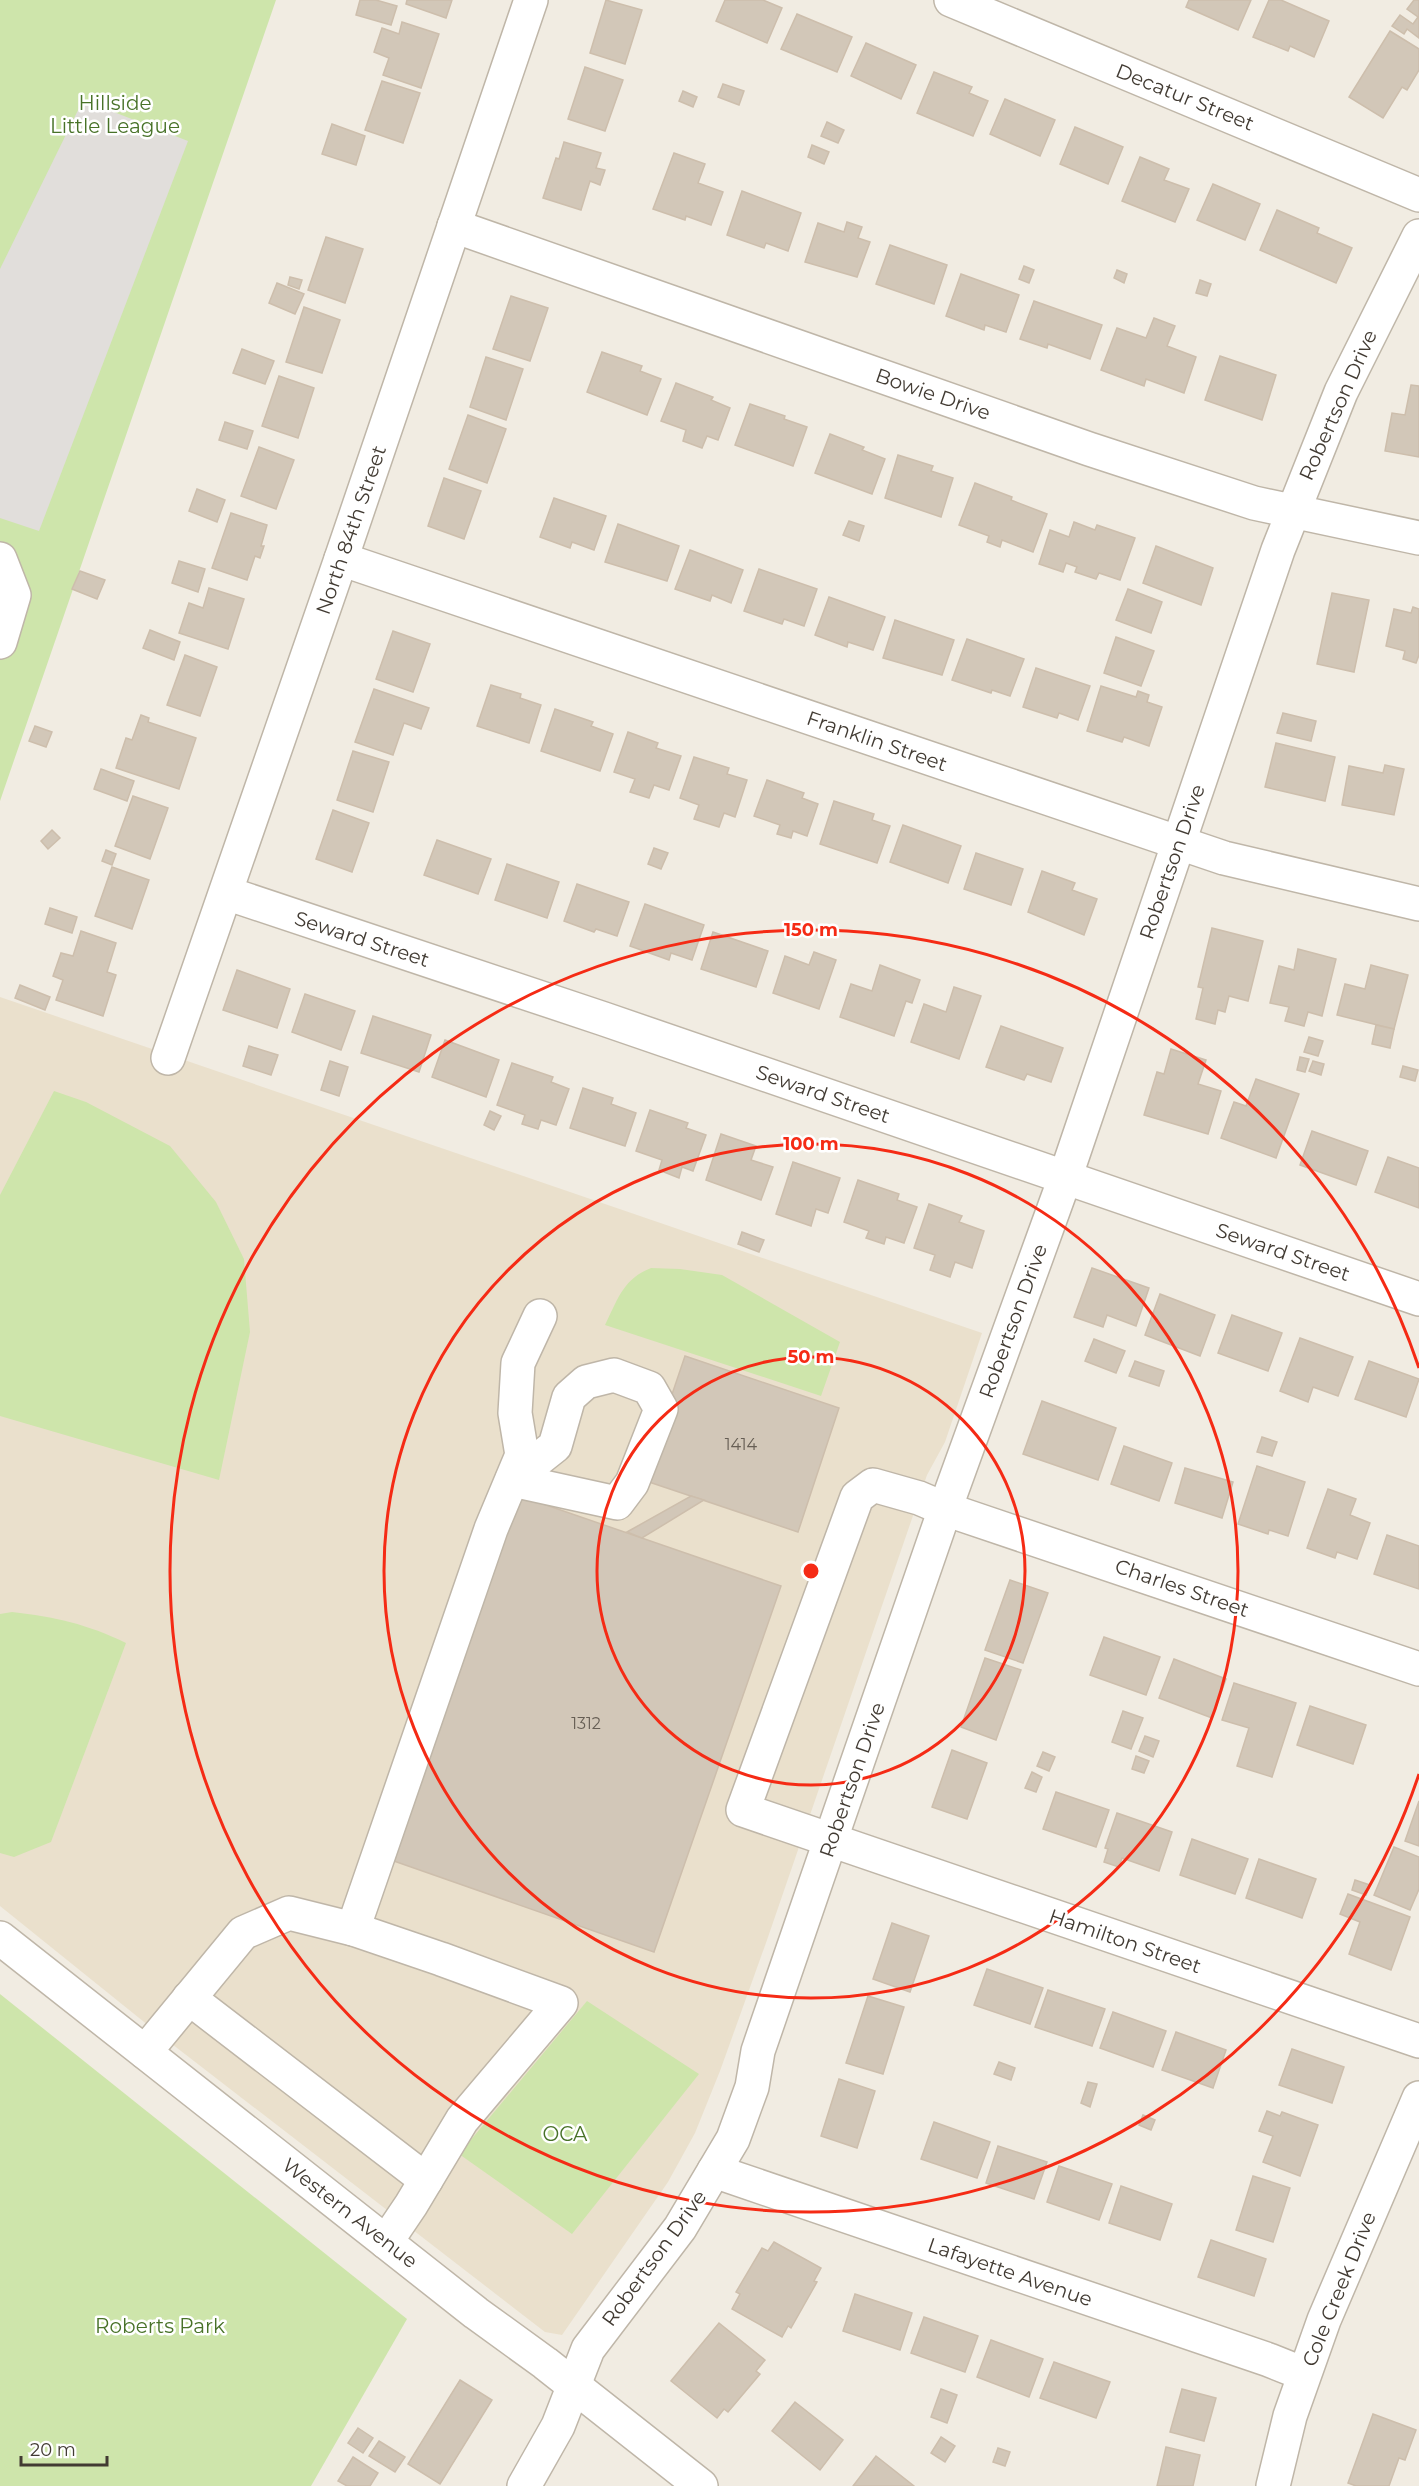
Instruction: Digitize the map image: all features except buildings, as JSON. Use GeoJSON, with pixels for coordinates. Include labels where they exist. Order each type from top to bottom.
{"type":"FeatureCollection","features":[{"type":"Feature","properties":{"kind":"street","name":"North 84th Street"},"geometry":{"type":"LineString","coordinates":[[168,1058],[531,0]]}},
{"type":"Feature","properties":{"kind":"street","name":"Decatur Street"},"geometry":{"type":"LineString","coordinates":[[951,0],[1419,195]]}},
{"type":"Feature","properties":{"kind":"street","name":"Bowie Drive"},"geometry":{"type":"LineString","coordinates":[[454,226],[1089,449],[1254,503],[1419,538]]}},
{"type":"Feature","properties":{"kind":"street","name":"Robertson Drive"},"geometry":{"type":"LineString","coordinates":[[524,2486],[558,2427],[588,2349],[680,2228],[733,2139],[752,2087],[758,2051],[945,1509],[1065,1178],[1292,511],[1341,392],[1419,236]]}},
{"type":"Feature","properties":{"kind":"street"},"geometry":{"type":"LineString","coordinates":[[0,559],[14,595],[0,642]]}},
{"type":"Feature","properties":{"kind":"street","name":"Franklin Street"},"geometry":{"type":"LineString","coordinates":[[341,559],[1224,858],[1419,904]]}},
{"type":"Feature","properties":{"kind":"street","name":"Seward Street"},"geometry":{"type":"LineString","coordinates":[[226,893],[604,1019],[1419,1299]]}},
{"type":"Feature","properties":{"kind":"street"},"geometry":{"type":"LineString","coordinates":[[352,1929],[487,1540],[522,1455],[515,1413],[518,1362],[540,1316]]}},
{"type":"Feature","properties":{"kind":"street"},"geometry":{"type":"LineString","coordinates":[[614,1375],[649,1388],[661,1409],[632,1483],[617,1503],[512,1480],[555,1446],[569,1397],[586,1382],[614,1375]]}},
{"type":"Feature","properties":{"kind":"street","name":"Charles Street"},"geometry":{"type":"LineString","coordinates":[[832,1841],[743,1810],[857,1497],[873,1485],[919,1498],[945,1509],[1419,1669]]}},
{"type":"Feature","properties":{"kind":"street","name":"Hamilton Street"},"geometry":{"type":"LineString","coordinates":[[832,1841],[1419,2040]]}},
{"type":"Feature","properties":{"kind":"street"},"geometry":{"type":"LineString","coordinates":[[145,2052],[243,1933],[289,1913],[352,1929],[561,2003],[462,2120],[386,2242]]}},
{"type":"Feature","properties":{"kind":"street","name":"Western Avenue"},"geometry":{"type":"LineString","coordinates":[[0,1938],[701,2486]]}},
{"type":"Feature","properties":{"kind":"street"},"geometry":{"type":"LineString","coordinates":[[189,1998],[426,2180]]}},
{"type":"Feature","properties":{"kind":"street","name":"Cole Creek Drive"},"geometry":{"type":"LineString","coordinates":[[1273,2486],[1290,2416],[1324,2320],[1419,2098]]}},
{"type":"Feature","properties":{"kind":"street","name":"Lafayette Avenue"},"geometry":{"type":"LineString","coordinates":[[714,2171],[1269,2360],[1304,2374]]}},
{"type":"Feature","properties":{"kind":"shaded area"},"geometry":{"type":"Polygon","coordinates":[[[83,100],[188,141],[39,531],[0,518],[0,269],[83,100]]]}},
{"type":"Feature","properties":{"kind":"shaded area"},"geometry":{"type":"Polygon","coordinates":[[[0,997],[982,1333],[945,1442],[927,1475],[767,1940],[695,2133],[668,2182],[562,2335],[545,2332],[159,2034],[0,1906],[0,997]]]}},
{"type":"Feature","properties":{"kind":"green space","name":"Hillside Little League"},"geometry":{"type":"Polygon","coordinates":[[[0,0],[276,0],[0,801],[0,0]]]}},
{"type":"Feature","properties":{"kind":"green space"},"geometry":{"type":"Polygon","coordinates":[[[54,1091],[86,1102],[170,1146],[216,1202],[244,1259],[250,1332],[219,1480],[0,1416],[0,1195],[54,1091]]]}},
{"type":"Feature","properties":{"kind":"green space"},"geometry":{"type":"Polygon","coordinates":[[[651,1268],[680,1269],[722,1275],[840,1342],[821,1396],[605,1325],[622,1291],[634,1278],[651,1268]]]}},
{"type":"Feature","properties":{"kind":"green space"},"geometry":{"type":"Polygon","coordinates":[[[12,1612],[70,1622],[126,1643],[51,1842],[14,1857],[0,1853],[0,1614],[12,1612]]]}},
{"type":"Feature","properties":{"kind":"green space","name":"Roberts Park"},"geometry":{"type":"Polygon","coordinates":[[[0,1994],[407,2319],[311,2486],[0,2486],[0,1994]]]}},
{"type":"Feature","properties":{"kind":"green space","name":"OCA"},"geometry":{"type":"Polygon","coordinates":[[[587,2001],[699,2074],[572,2234],[459,2154],[587,2001]]]}}]}
